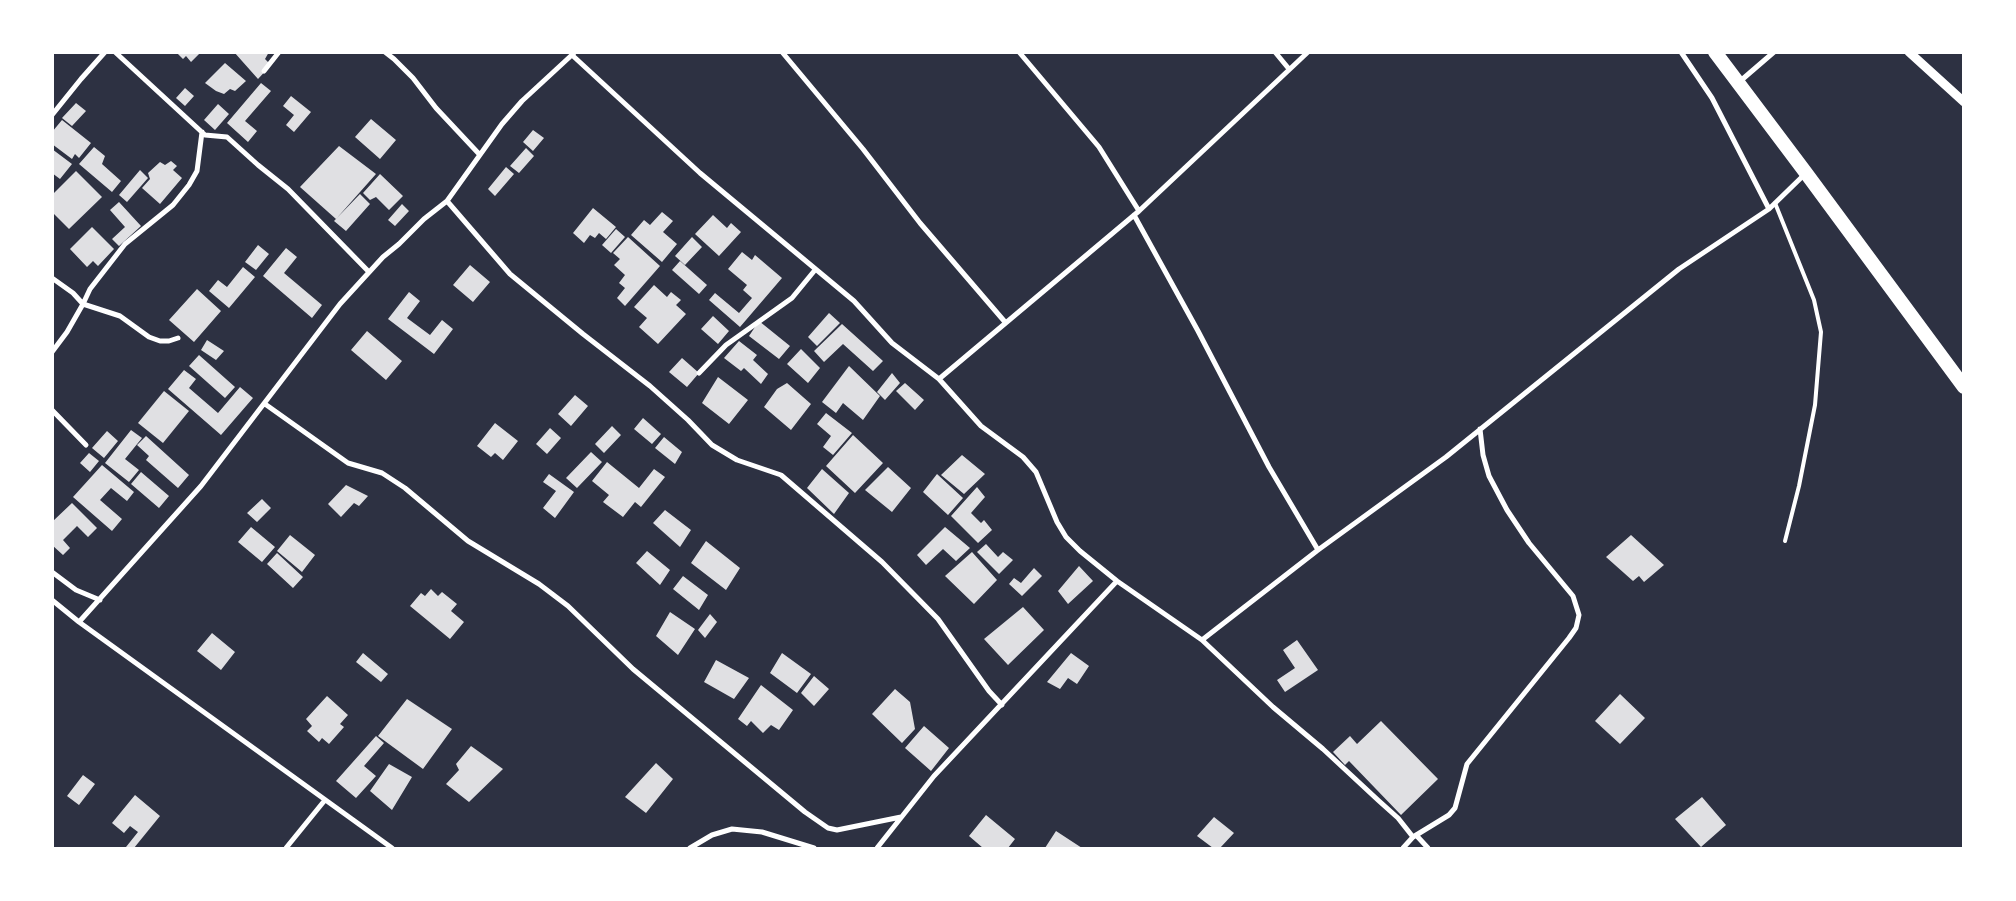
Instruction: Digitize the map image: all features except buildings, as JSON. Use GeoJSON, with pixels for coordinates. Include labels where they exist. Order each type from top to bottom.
{"type":"FeatureCollection","features":[{"type":"Feature","properties":{"kind":"highway"},"geometry":{"type":"LineString","coordinates":[[1715,52],[1964,387]]}},
{"type":"Feature","properties":{"kind":"street"},"geometry":{"type":"LineString","coordinates":[[52,115],[105,52]]}},
{"type":"Feature","properties":{"kind":"street"},"geometry":{"type":"LineString","coordinates":[[116,52],[202,132],[209,136],[221,135],[234,143],[288,189],[369,272]]}},
{"type":"Feature","properties":{"kind":"street"},"geometry":{"type":"LineString","coordinates":[[264,71],[279,52]]}},
{"type":"Feature","properties":{"kind":"street"},"geometry":{"type":"LineString","coordinates":[[385,52],[413,78],[436,108],[480,155]]}},
{"type":"Feature","properties":{"kind":"street"},"geometry":{"type":"LineString","coordinates":[[782,52],[863,149],[920,223],[1005,322]]}},
{"type":"Feature","properties":{"kind":"street"},"geometry":{"type":"LineString","coordinates":[[1019,52],[1099,147],[1139,211]]}},
{"type":"Feature","properties":{"kind":"street"},"geometry":{"type":"LineString","coordinates":[[1275,52],[1290,69]]}},
{"type":"Feature","properties":{"kind":"street"},"geometry":{"type":"LineString","coordinates":[[939,379],[1139,211],[1308,52]]}},
{"type":"Feature","properties":{"kind":"street"},"geometry":{"type":"LineString","coordinates":[[1681,52],[1712,98],[1769,209]]}},
{"type":"Feature","properties":{"kind":"street"},"geometry":{"type":"LineString","coordinates":[[1738,83],[1774,52]]}},
{"type":"Feature","properties":{"kind":"street"},"geometry":{"type":"LineString","coordinates":[[1909,52],[1964,102]]}},
{"type":"Feature","properties":{"kind":"street"},"geometry":{"type":"LineString","coordinates":[[79,622],[201,486],[340,304],[369,272],[424,219],[447,201],[522,101],[573,54],[700,173],[854,301],[892,343],[939,379],[981,426],[1023,457],[1036,472],[1057,522],[1066,537],[1080,551],[1117,581],[1202,640],[1273,707],[1323,749],[1398,818],[1428,848]]}},
{"type":"Feature","properties":{"kind":"street"},"geometry":{"type":"LineString","coordinates":[[52,352],[83,304],[90,289],[125,244],[172,205],[189,185],[197,171],[202,132]]}},
{"type":"Feature","properties":{"kind":"street"},"geometry":{"type":"LineString","coordinates":[[1202,640],[1396,491],[1446,457],[1679,269],[1769,209],[1806,173]]}},
{"type":"Feature","properties":{"kind":"street"},"geometry":{"type":"LineString","coordinates":[[447,201],[510,274],[650,386],[688,420],[712,445],[737,460],[781,475],[882,562],[938,619],[989,691],[1002,705]]}},
{"type":"Feature","properties":{"kind":"street"},"geometry":{"type":"LineString","coordinates":[[1134,215],[1198,331],[1269,467],[1318,550]]}},
{"type":"Feature","properties":{"kind":"street"},"geometry":{"type":"LineString","coordinates":[[699,373],[726,345],[792,298],[815,270]]}},
{"type":"Feature","properties":{"kind":"street"},"geometry":{"type":"LineString","coordinates":[[52,278],[73,293],[83,304],[120,316],[149,337],[160,341],[178,338]]}},
{"type":"Feature","properties":{"kind":"street"},"geometry":{"type":"LineString","coordinates":[[265,404],[348,463],[382,473],[405,488],[468,541],[547,589],[568,606],[633,669],[805,812],[828,828],[837,830],[901,816]]}},
{"type":"Feature","properties":{"kind":"street"},"geometry":{"type":"LineString","coordinates":[[52,410],[86,445]]}},
{"type":"Feature","properties":{"kind":"street"},"geometry":{"type":"LineString","coordinates":[[1403,848],[1415,836],[1449,815],[1455,808],[1467,764],[1569,638],[1576,628],[1579,615],[1573,596],[1529,543],[1507,510],[1489,476],[1483,455],[1480,428]]}},
{"type":"Feature","properties":{"kind":"street"},"geometry":{"type":"LineString","coordinates":[[52,572],[76,590],[100,600]]}},
{"type":"Feature","properties":{"kind":"street"},"geometry":{"type":"LineString","coordinates":[[877,848],[934,776],[1117,581]]}},
{"type":"Feature","properties":{"kind":"street"},"geometry":{"type":"LineString","coordinates":[[52,600],[79,622],[392,848]]}},
{"type":"Feature","properties":{"kind":"street"},"geometry":{"type":"LineString","coordinates":[[286,848],[325,800]]}},
{"type":"Feature","properties":{"kind":"street"},"geometry":{"type":"LineString","coordinates":[[690,848],[712,835],[732,829],[762,832],[814,848]]}},
{"type":"Feature","properties":{"kind":"lane"},"geometry":{"type":"LineString","coordinates":[[1775,203],[1814,300],[1821,332],[1815,406],[1799,486],[1784,541]]}}]}
